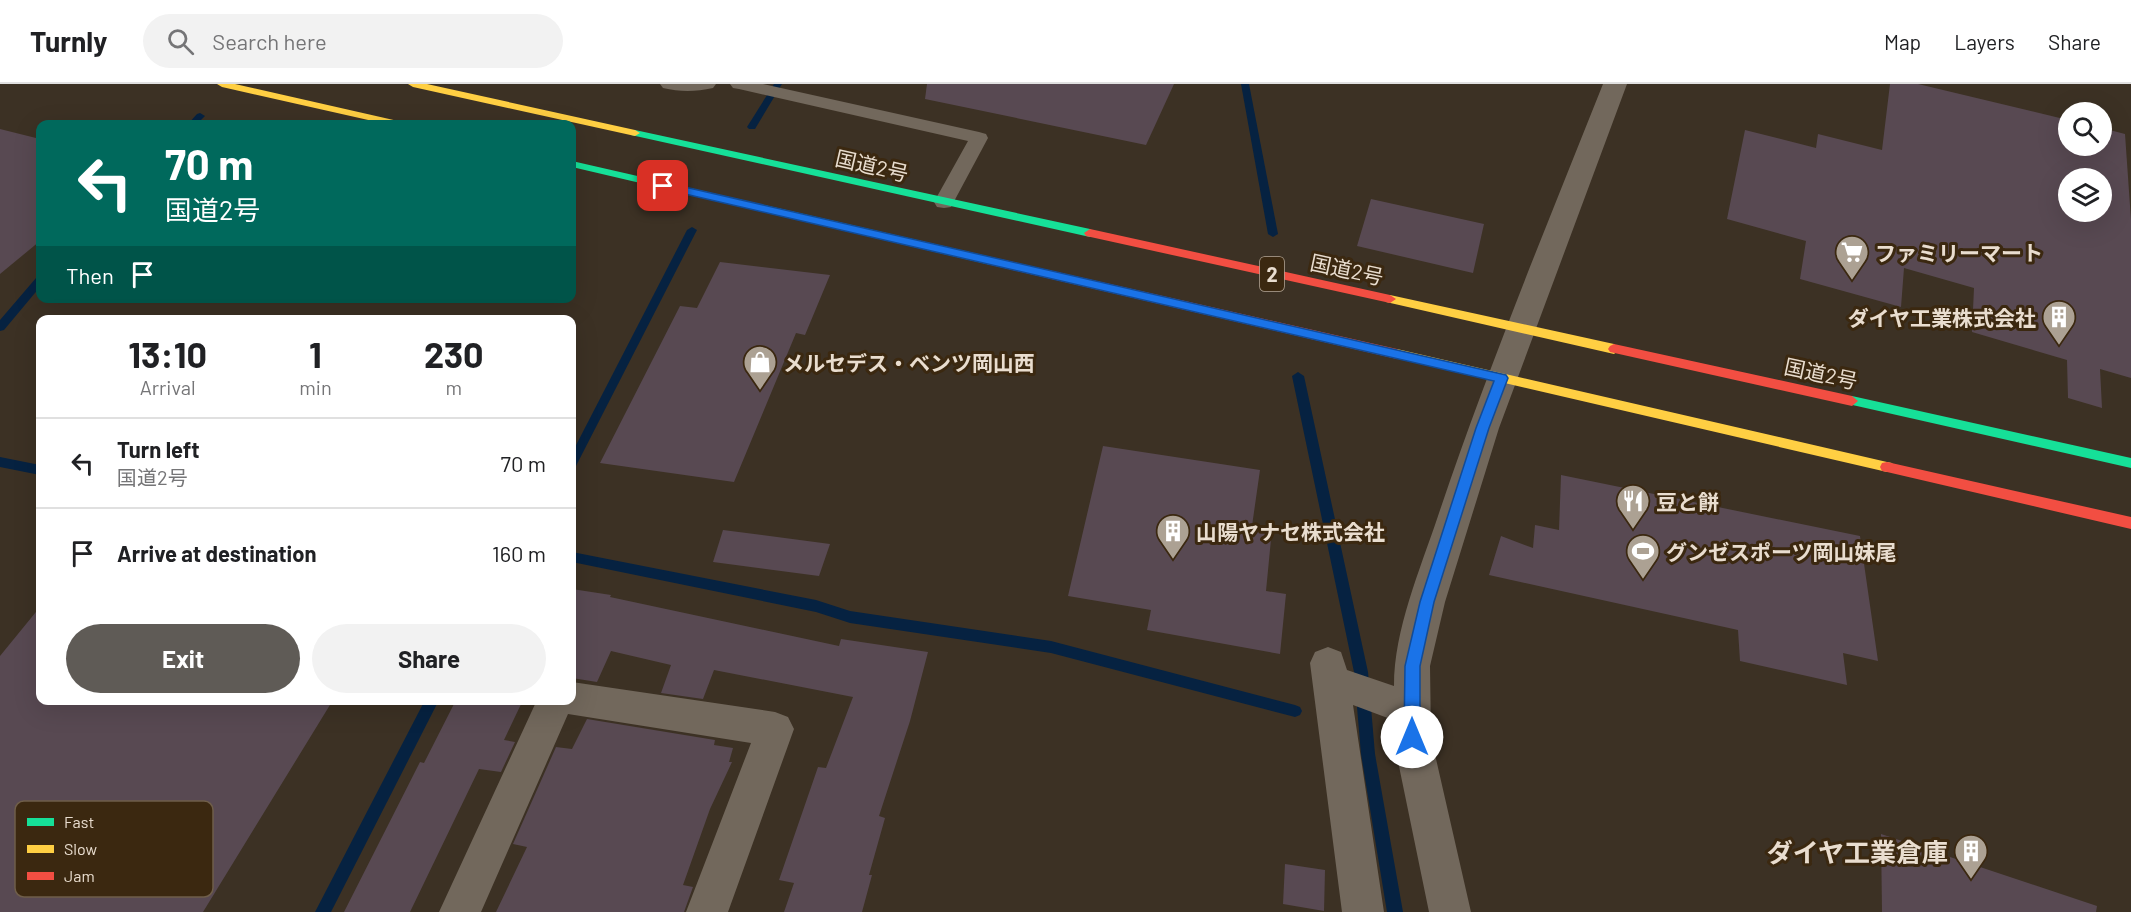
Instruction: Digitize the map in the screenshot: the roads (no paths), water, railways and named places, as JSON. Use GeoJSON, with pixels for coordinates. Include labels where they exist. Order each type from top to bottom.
{"type":"FeatureCollection","features":[{"type":"Feature","properties":{"kind":"highway"},"geometry":{"type":"LineString","coordinates":[[222,84],[380,120]]}},
{"type":"Feature","properties":{"kind":"highway","name":"国道2号"},"geometry":{"type":"LineString","coordinates":[[413,84],[575,120]]}},
{"type":"Feature","properties":{"kind":"highway","name":"国道2号"},"geometry":{"type":"LineString","coordinates":[[576,120],[2131,463]]}},
{"type":"Feature","properties":{"kind":"highway","name":"2"},"geometry":{"type":"LineString","coordinates":[[576,165],[2131,523]]}},
{"type":"Feature","properties":{"kind":"street"},"geometry":{"type":"LineString","coordinates":[[1397,705],[1412,666],[1427,602],[1483,428],[1615,84]]}},
{"type":"Feature","properties":{"kind":"street"},"geometry":{"type":"LineString","coordinates":[[1363,912],[1334,677],[1397,705],[1412,737],[1450,912]]}},
{"type":"Feature","properties":{"kind":"street"},"geometry":{"type":"LineString","coordinates":[[576,700],[775,729],[707,912]]}},
{"type":"Feature","properties":{"kind":"street"},"geometry":{"type":"LineString","coordinates":[[460,912],[554,705]]}},
{"type":"Feature","properties":{"kind":"lane"},"geometry":{"type":"LineString","coordinates":[[669,84],[682,87],[707,84]]}},
{"type":"Feature","properties":{"kind":"lane"},"geometry":{"type":"LineString","coordinates":[[745,85],[979,138],[944,202]]}},
{"type":"Feature","properties":{"kind":"waterway"},"geometry":{"type":"LineString","coordinates":[[752,127],[778,84]]}},
{"type":"Feature","properties":{"kind":"waterway"},"geometry":{"type":"LineString","coordinates":[[1245,84],[1273,234]]}},
{"type":"Feature","properties":{"kind":"waterway"},"geometry":{"type":"LineString","coordinates":[[196,120],[200,116]]}},
{"type":"Feature","properties":{"kind":"waterway"},"geometry":{"type":"LineString","coordinates":[[576,455],[692,230]]}},
{"type":"Feature","properties":{"kind":"waterway"},"geometry":{"type":"LineString","coordinates":[[0,327],[36,286]]}},
{"type":"Feature","properties":{"kind":"waterway"},"geometry":{"type":"LineString","coordinates":[[1298,376],[1361,672],[1368,754],[1395,912]]}},
{"type":"Feature","properties":{"kind":"waterway"},"geometry":{"type":"LineString","coordinates":[[0,462],[36,469]]}},
{"type":"Feature","properties":{"kind":"waterway"},"geometry":{"type":"LineString","coordinates":[[576,558],[816,606],[850,617],[1051,647],[1295,711]]}},
{"type":"Feature","properties":{"kind":"waterway"},"geometry":{"type":"LineString","coordinates":[[323,912],[429,705]]}},
{"type":"Feature","properties":{"kind":"place","name":"ファミリーマート"},"geometry":{"type":"Point","coordinates":[1852,281]}},
{"type":"Feature","properties":{"kind":"place","name":"ダイヤ工業株式会社"},"geometry":{"type":"Point","coordinates":[2059,346]}},
{"type":"Feature","properties":{"kind":"place","name":"メルセデス・ベンツ岡山西"},"geometry":{"type":"Point","coordinates":[760,391]}},
{"type":"Feature","properties":{"kind":"place","name":"豆と餅"},"geometry":{"type":"Point","coordinates":[1633,530]}},
{"type":"Feature","properties":{"kind":"place","name":"山陽ヤナセ株式会社"},"geometry":{"type":"Point","coordinates":[1173,560]}},
{"type":"Feature","properties":{"kind":"place","name":"グンゼスポーツ岡山妹尾"},"geometry":{"type":"Point","coordinates":[1643,580]}},
{"type":"Feature","properties":{"kind":"place","name":"ダイヤ工業倉庫"},"geometry":{"type":"Point","coordinates":[1971,880]}}]}
